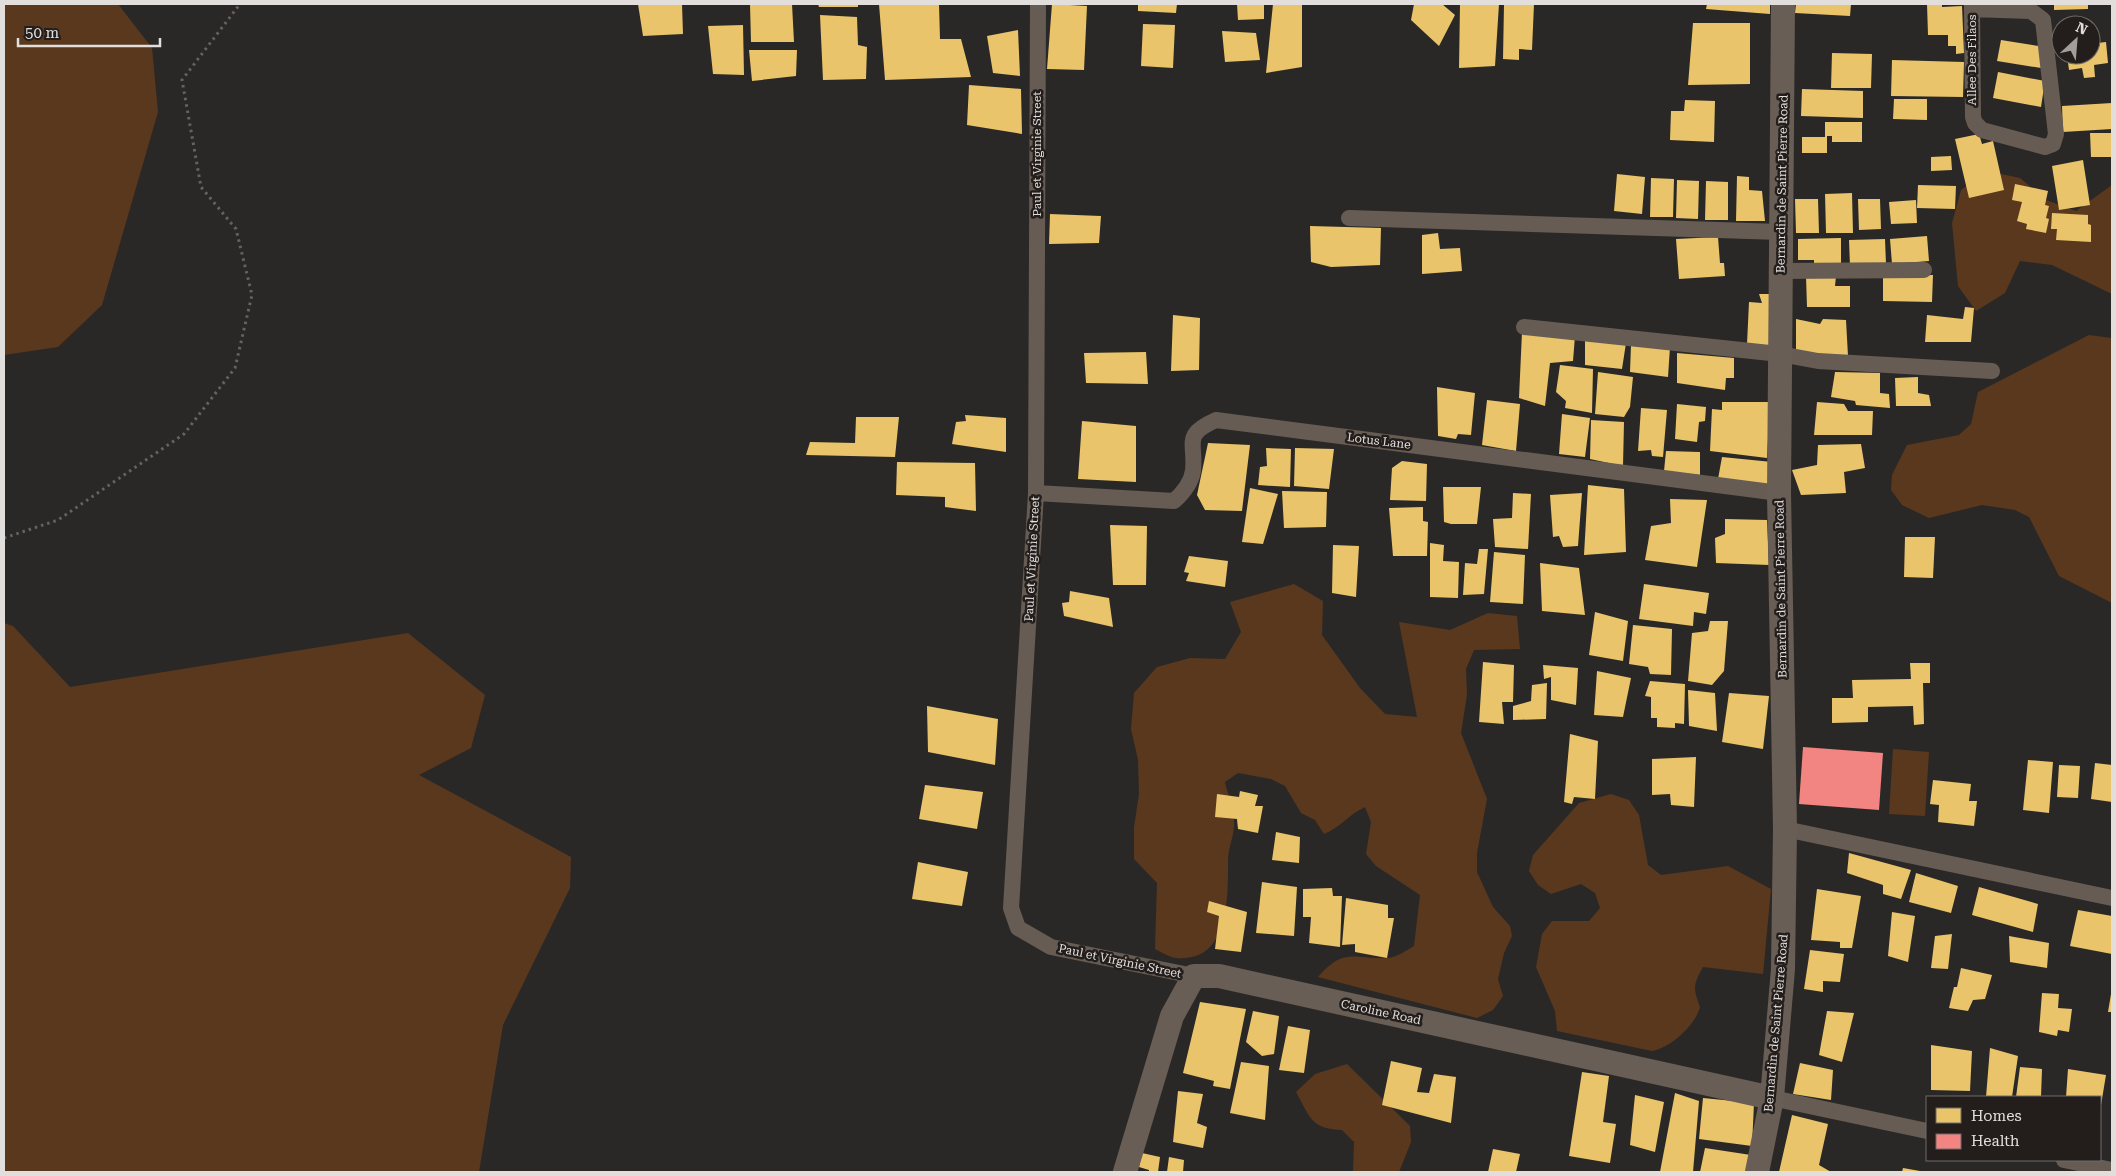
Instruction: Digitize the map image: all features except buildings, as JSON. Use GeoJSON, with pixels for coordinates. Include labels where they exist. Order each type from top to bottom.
{"type":"FeatureCollection","features":[{"type":"Feature","properties":{"kind":"main road","name":"Bernardin de Saint Pierre Road"},"geometry":{"type":"LineString","coordinates":[[1757,1172],[1772,1098],[1783,969],[1785,829],[1779,493],[1783,4]]}},
{"type":"Feature","properties":{"kind":"main road","name":"Caroline Road"},"geometry":{"type":"LineString","coordinates":[[1194,976],[1219,976],[1772,1098]]}},
{"type":"Feature","properties":{"kind":"main road"},"geometry":{"type":"LineString","coordinates":[[1125,1172],[1172,1016],[1194,976]]}},
{"type":"Feature","properties":{"kind":"street","name":"Paul et Virginie Street"},"geometry":{"type":"LineString","coordinates":[[1038,4],[1036,494],[1011,908],[1018,928],[1051,947],[1194,976]]}},
{"type":"Feature","properties":{"kind":"street","name":"Allee Des Filaos"},"geometry":{"type":"LineString","coordinates":[[1972,7],[2031,11],[2043,20],[2056,134],[2053,144],[2045,148],[1982,130],[1975,123],[1973,117],[1972,7]]}},
{"type":"Feature","properties":{"kind":"street"},"geometry":{"type":"LineString","coordinates":[[1348,218],[1781,232]]}},
{"type":"Feature","properties":{"kind":"street"},"geometry":{"type":"LineString","coordinates":[[1781,271],[1924,270]]}},
{"type":"Feature","properties":{"kind":"street"},"geometry":{"type":"LineString","coordinates":[[1524,327],[1780,354],[1818,361],[1992,371]]}},
{"type":"Feature","properties":{"kind":"street","name":"Lotus Lane"},"geometry":{"type":"LineString","coordinates":[[1036,494],[1174,501],[1186,490],[1193,472],[1191,441],[1201,426],[1216,420],[1779,493]]}},
{"type":"Feature","properties":{"kind":"street"},"geometry":{"type":"LineString","coordinates":[[1785,829],[2112,898]]}},
{"type":"Feature","properties":{"kind":"street"},"geometry":{"type":"LineString","coordinates":[[1772,1098],[1926,1131]]}},
{"type":"Feature","properties":{"kind":"street"},"geometry":{"type":"LineString","coordinates":[[2069,1161],[2112,1170]]}},
{"type":"Feature","properties":{"kind":"path"},"geometry":{"type":"LineString","coordinates":[[4,538],[58,520],[184,434],[234,368],[252,295],[236,229],[201,186],[182,80],[240,4]]}},
{"type":"Feature","properties":{"kind":"shaded area"},"geometry":{"type":"Polygon","coordinates":[[[4,4],[118,4],[152,48],[158,112],[102,305],[58,347],[4,355],[4,4]]]}},
{"type":"Feature","properties":{"kind":"shaded area"},"geometry":{"type":"Polygon","coordinates":[[[1987,171],[2020,178],[2046,200],[2076,211],[2112,185],[2112,294],[2052,265],[2020,261],[2005,293],[1976,311],[1958,286],[1952,223],[1961,190],[1987,171]]]}},
{"type":"Feature","properties":{"kind":"shaded area"},"geometry":{"type":"Polygon","coordinates":[[[2089,335],[2112,338],[2112,603],[2059,576],[2029,517],[2015,510],[1982,505],[1929,518],[1902,505],[1891,490],[1892,475],[1907,445],[1959,435],[1971,424],[1978,392],[2089,335]]]}},
{"type":"Feature","properties":{"kind":"shaded area"},"geometry":{"type":"Polygon","coordinates":[[[1294,584],[1323,601],[1322,635],[1360,688],[1385,714],[1417,717],[1399,622],[1450,630],[1488,613],[1517,616],[1520,649],[1474,650],[1466,669],[1467,695],[1461,733],[1487,799],[1477,853],[1477,872],[1493,907],[1510,926],[1512,936],[1504,953],[1498,979],[1503,996],[1493,1010],[1477,1018],[1318,977],[1327,967],[1343,958],[1389,958],[1399,955],[1414,946],[1420,895],[1376,866],[1366,854],[1371,822],[1365,807],[1324,834],[1315,820],[1301,813],[1285,786],[1271,779],[1238,773],[1225,782],[1234,827],[1228,857],[1226,909],[1216,939],[1207,950],[1194,957],[1176,958],[1155,949],[1157,883],[1134,859],[1134,827],[1139,794],[1138,760],[1131,729],[1134,693],[1157,667],[1190,658],[1225,659],[1241,632],[1230,602],[1294,584]]]}},
{"type":"Feature","properties":{"kind":"shaded area"},"geometry":{"type":"Polygon","coordinates":[[[4,623],[13,626],[70,687],[408,633],[485,695],[471,748],[419,775],[571,857],[570,888],[503,1025],[479,1172],[4,1172],[4,623]]]}},
{"type":"Feature","properties":{"kind":"shaded area"},"geometry":{"type":"Polygon","coordinates":[[[1893,749],[1929,752],[1925,816],[1889,814],[1893,749]]]}},
{"type":"Feature","properties":{"kind":"shaded area"},"geometry":{"type":"Polygon","coordinates":[[[1611,794],[1629,800],[1639,815],[1648,865],[1661,875],[1728,866],[1771,889],[1763,974],[1703,967],[1695,987],[1700,1007],[1693,1021],[1674,1041],[1652,1051],[1557,1031],[1555,1011],[1536,967],[1542,934],[1552,921],[1589,921],[1600,908],[1595,893],[1581,884],[1551,894],[1538,885],[1529,871],[1533,855],[1579,803],[1611,794]]]}},
{"type":"Feature","properties":{"kind":"shaded area"},"geometry":{"type":"Polygon","coordinates":[[[1347,1064],[1410,1126],[1411,1142],[1399,1172],[1353,1172],[1354,1142],[1342,1130],[1324,1127],[1313,1120],[1296,1092],[1315,1074],[1347,1064]]]}}]}
